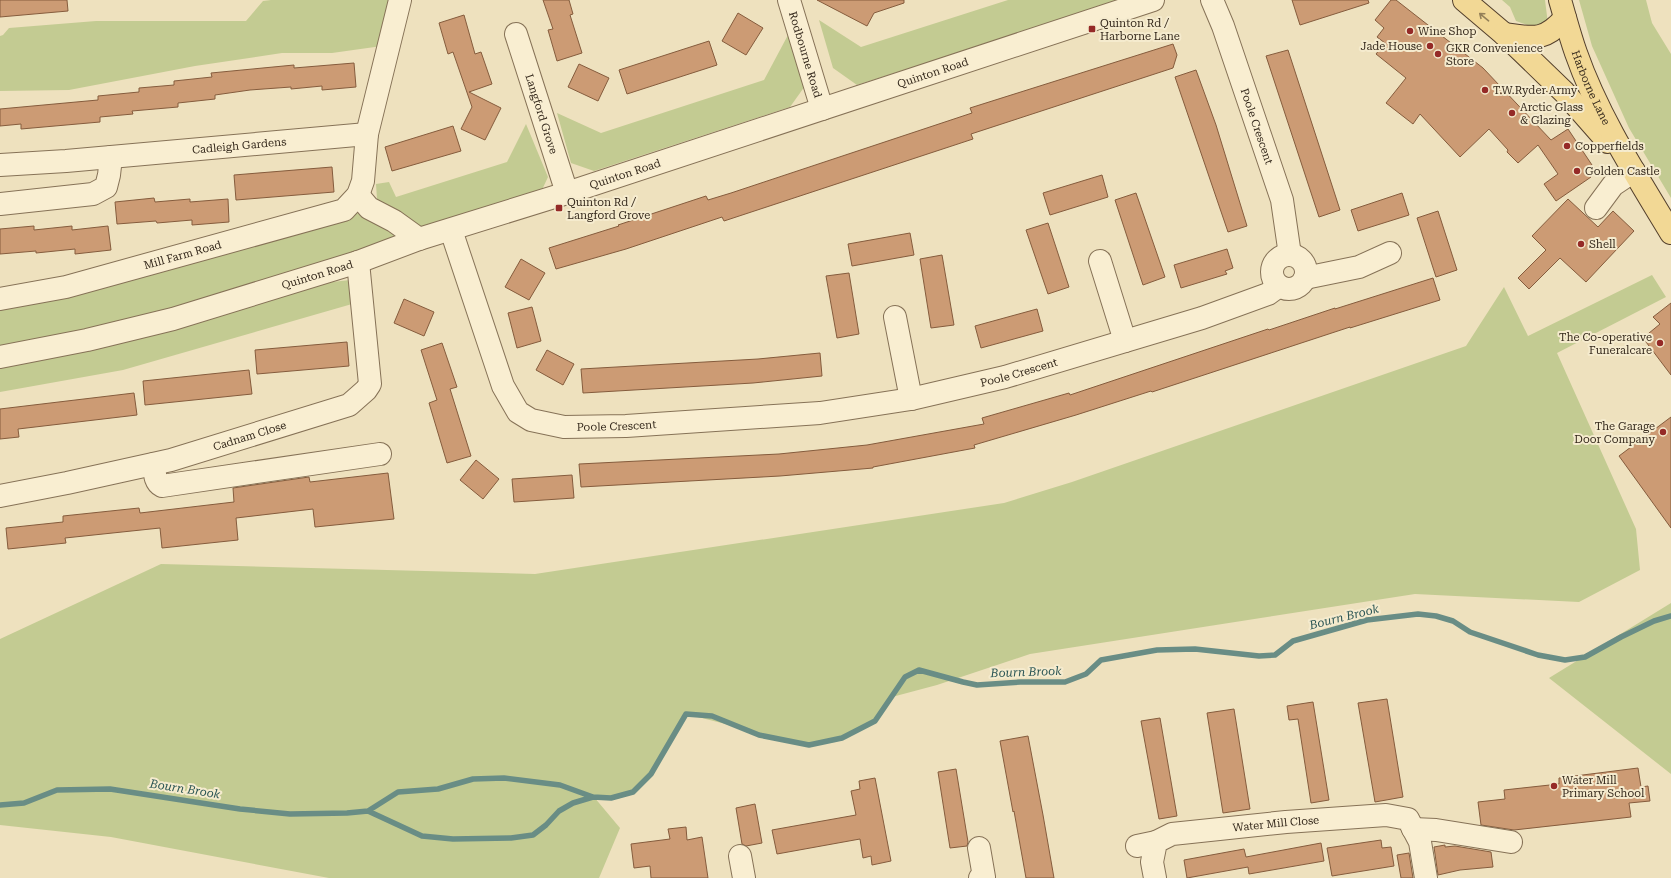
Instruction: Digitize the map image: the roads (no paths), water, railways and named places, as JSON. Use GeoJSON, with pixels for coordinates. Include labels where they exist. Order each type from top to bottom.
{"type":"FeatureCollection","features":[{"type":"Feature","properties":{"kind":"main road"},"geometry":{"type":"LineString","coordinates":[[1464,0],[1504,34],[1564,92],[1634,171]]}},
{"type":"Feature","properties":{"kind":"main road"},"geometry":{"type":"LineString","coordinates":[[1504,34],[1530,38],[1547,35],[1557,27],[1563,9]]}},
{"type":"Feature","properties":{"kind":"main road","name":"Harborne Lane"},"geometry":{"type":"LineString","coordinates":[[1563,9],[1576,53],[1600,110],[1634,171],[1671,232]]}},
{"type":"Feature","properties":{"kind":"street","name":"Mill Farm Road"},"geometry":{"type":"LineString","coordinates":[[0,299],[66,287],[344,210],[358,194],[363,181],[367,134],[400,0]]}},
{"type":"Feature","properties":{"kind":"street","name":"Rodbourne Road"},"geometry":{"type":"LineString","coordinates":[[789,0],[822,109]]}},
{"type":"Feature","properties":{"kind":"street","name":"Quinton Road"},"geometry":{"type":"LineString","coordinates":[[0,357],[88,340],[174,319],[358,262],[419,239],[452,230],[567,193],[1152,0]]}},
{"type":"Feature","properties":{"kind":"street","name":"Poole Crescent"},"geometry":{"type":"LineString","coordinates":[[1212,0],[1223,26],[1282,200],[1290,255]]}},
{"type":"Feature","properties":{"kind":"street","name":"Langford Grove"},"geometry":{"type":"LineString","coordinates":[[516,34],[567,193]]}},
{"type":"Feature","properties":{"kind":"street","name":"Cadleigh Gardens"},"geometry":{"type":"LineString","coordinates":[[0,165],[66,162],[367,134]]}},
{"type":"Feature","properties":{"kind":"street"},"geometry":{"type":"LineString","coordinates":[[0,204],[93,194],[106,187],[111,157]]}},
{"type":"Feature","properties":{"kind":"street"},"geometry":{"type":"LineString","coordinates":[[1596,208],[1613,185],[1634,171]]}},
{"type":"Feature","properties":{"kind":"street"},"geometry":{"type":"LineString","coordinates":[[358,194],[369,208],[394,221],[419,239]]}},
{"type":"Feature","properties":{"kind":"street","name":"Poole Crescent"},"geometry":{"type":"LineString","coordinates":[[452,230],[503,386],[518,412],[531,420],[564,427],[626,426],[820,413],[911,399],[1005,377],[1202,318],[1268,294],[1279,286]]}},
{"type":"Feature","properties":{"kind":"street"},"geometry":{"type":"LineString","coordinates":[[1305,278],[1359,267],[1390,254]]}},
{"type":"Feature","properties":{"kind":"street"},"geometry":{"type":"LineString","coordinates":[[1290,255],[1301,261],[1306,272],[1305,278],[1303,283],[1294,289],[1283,289],[1272,277],[1273,266],[1280,258],[1290,255]]}},
{"type":"Feature","properties":{"kind":"street"},"geometry":{"type":"LineString","coordinates":[[1100,261],[1125,340]]}},
{"type":"Feature","properties":{"kind":"street","name":"Cadnam Close"},"geometry":{"type":"LineString","coordinates":[[0,496],[171,460],[349,405],[366,390],[370,384],[358,262]]}},
{"type":"Feature","properties":{"kind":"street"},"geometry":{"type":"LineString","coordinates":[[895,317],[911,399]]}},
{"type":"Feature","properties":{"kind":"street"},"geometry":{"type":"LineString","coordinates":[[154,464],[156,480],[158,484],[162,486],[380,454]]}},
{"type":"Feature","properties":{"kind":"street","name":"Water Mill Close"},"geometry":{"type":"LineString","coordinates":[[1155,878],[1146,844],[1172,834],[1202,830],[1386,815],[1408,819],[1417,836]]}},
{"type":"Feature","properties":{"kind":"street"},"geometry":{"type":"LineString","coordinates":[[1426,878],[1417,836],[1436,830],[1511,842]]}},
{"type":"Feature","properties":{"kind":"street"},"geometry":{"type":"LineString","coordinates":[[979,848],[984,876],[980,878]]}},
{"type":"Feature","properties":{"kind":"street"},"geometry":{"type":"LineString","coordinates":[[740,856],[744,878]]}},
{"type":"Feature","properties":{"kind":"waterway","name":"Bourn Brook"},"geometry":{"type":"LineString","coordinates":[[0,805],[24,803],[57,790],[110,789],[240,809],[290,814],[347,813],[368,811],[398,792],[438,789],[473,779],[504,778],[560,785],[593,797],[611,798],[633,792],[651,774],[686,714],[712,716],[759,735],[809,745],[842,738],[875,721],[905,677],[919,670],[977,685],[1020,682],[1065,682],[1086,674],[1101,660],[1157,650],[1195,649],[1259,656],[1275,655],[1293,641],[1367,620],[1418,614],[1436,616],[1453,621],[1470,632],[1538,655],[1565,660],[1585,657],[1654,621],[1671,616]]}},
{"type":"Feature","properties":{"kind":"waterway","name":"Bourn Brook"},"geometry":{"type":"LineString","coordinates":[[368,811],[422,836],[453,839],[511,838],[533,835],[546,825],[559,811],[573,803],[593,797]]}},
{"type":"Feature","properties":{"kind":"place","name":"Quinton Rd / Harborne Lane"},"geometry":{"type":"Point","coordinates":[1092,29]}},
{"type":"Feature","properties":{"kind":"place","name":"Wine Shop"},"geometry":{"type":"Point","coordinates":[1410,31]}},
{"type":"Feature","properties":{"kind":"place","name":"Jade House"},"geometry":{"type":"Point","coordinates":[1430,46]}},
{"type":"Feature","properties":{"kind":"place","name":"GKR Convenience Store"},"geometry":{"type":"Point","coordinates":[1438,54]}},
{"type":"Feature","properties":{"kind":"place","name":"T.W.Ryder Army"},"geometry":{"type":"Point","coordinates":[1485,90]}},
{"type":"Feature","properties":{"kind":"place","name":"Arctic Glass & Glazing"},"geometry":{"type":"Point","coordinates":[1512,113]}},
{"type":"Feature","properties":{"kind":"place","name":"Copperfields"},"geometry":{"type":"Point","coordinates":[1567,146]}},
{"type":"Feature","properties":{"kind":"place","name":"Golden Castle"},"geometry":{"type":"Point","coordinates":[1577,171]}},
{"type":"Feature","properties":{"kind":"place","name":"Quinton Rd / Langford Grove"},"geometry":{"type":"Point","coordinates":[559,208]}},
{"type":"Feature","properties":{"kind":"place","name":"Shell"},"geometry":{"type":"Point","coordinates":[1581,244]}},
{"type":"Feature","properties":{"kind":"place","name":"The Co-operative Funeralcare"},"geometry":{"type":"Point","coordinates":[1660,343]}},
{"type":"Feature","properties":{"kind":"place","name":"The Garage Door Company"},"geometry":{"type":"Point","coordinates":[1663,432]}},
{"type":"Feature","properties":{"kind":"place","name":"Water Mill Primary School"},"geometry":{"type":"Point","coordinates":[1554,786]}}]}
